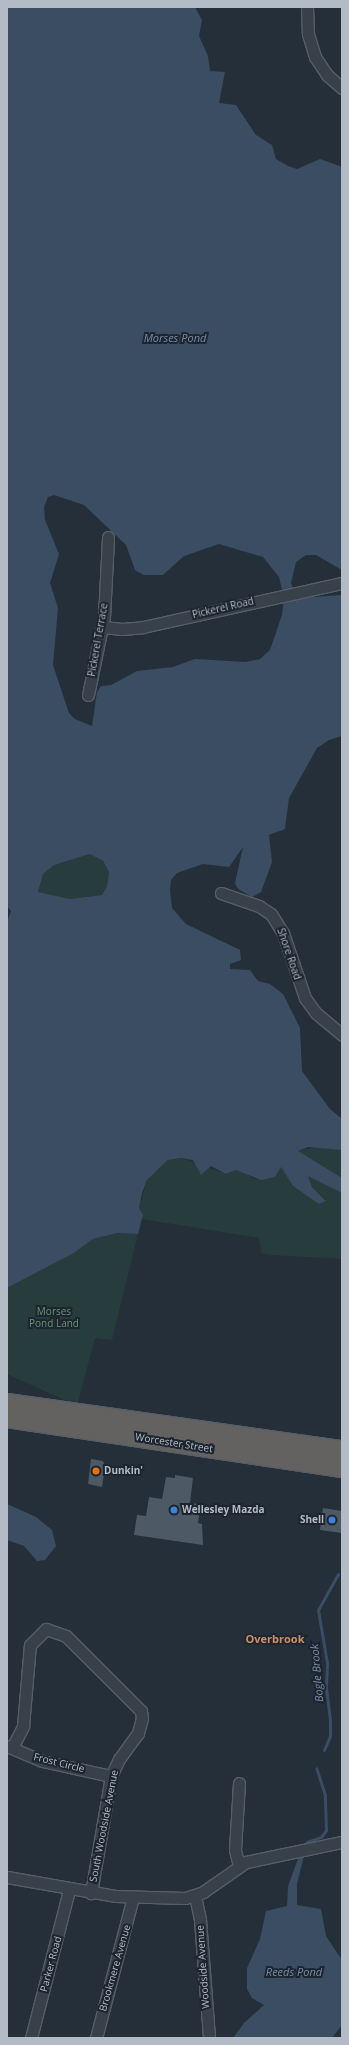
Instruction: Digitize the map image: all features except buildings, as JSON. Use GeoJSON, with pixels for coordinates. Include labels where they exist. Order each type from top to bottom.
{"type":"FeatureCollection","features":[{"type":"Feature","properties":{"kind":"highway","name":"Worcester Street"},"geometry":{"type":"LineString","coordinates":[[7,1403],[342,1450]]}},
{"type":"Feature","properties":{"kind":"highway","name":"Worcester Street"},"geometry":{"type":"LineString","coordinates":[[7,1418],[342,1468]]}},
{"type":"Feature","properties":{"kind":"street"},"geometry":{"type":"LineString","coordinates":[[307,7],[308,34],[315,57],[327,76],[342,88]]}},
{"type":"Feature","properties":{"kind":"street","name":"Pickerel Terrace"},"geometry":{"type":"LineString","coordinates":[[88,695],[103,627],[108,538]]}},
{"type":"Feature","properties":{"kind":"street","name":"Pickerel Road"},"geometry":{"type":"LineString","coordinates":[[103,627],[122,629],[142,627],[297,591],[342,583]]}},
{"type":"Feature","properties":{"kind":"street","name":"Shore Road"},"geometry":{"type":"LineString","coordinates":[[222,893],[258,906],[272,914],[283,933],[305,998],[316,1013],[342,1035]]}},
{"type":"Feature","properties":{"kind":"street","name":"South Woodside Avenue"},"geometry":{"type":"LineString","coordinates":[[10,1747],[23,1726],[30,1645],[40,1632],[53,1629],[66,1636],[140,1711],[142,1718],[138,1733],[119,1759],[111,1776],[91,1893]]}},
{"type":"Feature","properties":{"kind":"street","name":"Frost Circle"},"geometry":{"type":"LineString","coordinates":[[10,1747],[42,1761],[111,1776]]}},
{"type":"Feature","properties":{"kind":"street"},"geometry":{"type":"LineString","coordinates":[[239,1783],[235,1850],[239,1866]]}},
{"type":"Feature","properties":{"kind":"street"},"geometry":{"type":"LineString","coordinates":[[7,1876],[69,1890],[132,1898],[195,1896],[239,1866],[268,1855],[310,1850],[342,1842]]}},
{"type":"Feature","properties":{"kind":"street","name":"Parker Road"},"geometry":{"type":"LineString","coordinates":[[31,2038],[69,1890]]}},
{"type":"Feature","properties":{"kind":"street","name":"Woodside Avenue"},"geometry":{"type":"LineString","coordinates":[[195,1896],[200,1920],[209,2038]]}},
{"type":"Feature","properties":{"kind":"street","name":"Brookmere Avenue"},"geometry":{"type":"LineString","coordinates":[[96,2038],[132,1898]]}},
{"type":"Feature","properties":{"kind":"green space"},"geometry":{"type":"Polygon","coordinates":[[[90,854],[103,861],[109,872],[107,886],[102,895],[70,899],[38,892],[43,874],[54,865],[90,854]]]}},
{"type":"Feature","properties":{"kind":"green space"},"geometry":{"type":"Polygon","coordinates":[[[321,1146],[342,1150],[342,1178],[297,1151],[321,1146]]]}},
{"type":"Feature","properties":{"kind":"green space"},"geometry":{"type":"Polygon","coordinates":[[[181,1158],[226,1174],[236,1170],[243,1171],[254,1179],[275,1177],[281,1166],[293,1186],[319,1203],[326,1200],[312,1187],[308,1176],[342,1193],[342,1259],[271,1255],[261,1253],[259,1238],[142,1219],[139,1208],[147,1180],[168,1160],[181,1158]]]}},
{"type":"Feature","properties":{"kind":"green space","name":"Morses Pond Land"},"geometry":{"type":"Polygon","coordinates":[[[119,1233],[138,1234],[112,1340],[95,1338],[78,1402],[65,1400],[7,1374],[7,1288],[74,1253],[93,1239],[119,1233]]]}},
{"type":"Feature","properties":{"kind":"water","name":"Morses Pond"},"geometry":{"type":"Polygon","coordinates":[[[7,7],[195,7],[202,20],[199,36],[208,56],[210,71],[225,72],[219,103],[236,105],[256,135],[272,145],[276,159],[288,166],[297,169],[320,159],[342,167],[342,570],[316,555],[306,555],[296,562],[291,583],[295,594],[300,598],[342,595],[342,736],[329,740],[317,748],[289,798],[285,829],[269,835],[272,862],[261,892],[252,897],[238,889],[235,883],[243,847],[229,867],[203,864],[177,873],[171,880],[170,890],[172,908],[186,924],[240,950],[241,960],[230,964],[230,969],[250,970],[258,981],[270,984],[283,994],[300,1028],[302,1071],[330,1109],[342,1119],[342,1150],[308,1147],[298,1151],[342,1178],[342,1193],[308,1176],[312,1187],[326,1201],[319,1204],[293,1186],[281,1167],[275,1177],[261,1180],[236,1170],[226,1174],[211,1166],[201,1175],[193,1160],[181,1158],[168,1160],[147,1180],[142,1193],[139,1208],[143,1215],[138,1234],[118,1233],[93,1239],[74,1253],[7,1288],[7,922],[11,911],[7,906],[7,7]],[[54,495],[48,497],[44,507],[45,520],[59,554],[50,583],[58,608],[53,665],[69,713],[75,719],[92,726],[97,692],[101,686],[111,685],[137,671],[173,667],[195,659],[246,662],[260,659],[270,650],[282,615],[284,598],[279,577],[263,557],[219,544],[184,556],[163,575],[144,575],[135,570],[126,545],[84,505],[54,495]],[[90,854],[54,865],[43,874],[38,892],[70,899],[102,895],[107,886],[109,872],[103,861],[90,854]]]}},
{"type":"Feature","properties":{"kind":"water"},"geometry":{"type":"Polygon","coordinates":[[[7,1504],[36,1517],[52,1530],[56,1546],[45,1560],[37,1561],[24,1546],[7,1540],[7,1504]]]}},
{"type":"Feature","properties":{"kind":"water","name":"Reeds Pond"},"geometry":{"type":"Polygon","coordinates":[[[299,1856],[304,1856],[297,1884],[297,1905],[321,1909],[326,1936],[342,1960],[342,2025],[332,2038],[233,2038],[244,2023],[264,2005],[252,1998],[247,1989],[247,1968],[260,1939],[266,1911],[287,1906],[288,1886],[299,1856]]]}},
{"type":"Feature","properties":{"kind":"waterway","name":"Bogle Brook"},"geometry":{"type":"LineString","coordinates":[[324,1750],[330,1736],[330,1720],[326,1685],[327,1663],[318,1610],[338,1574]]}},
{"type":"Feature","properties":{"kind":"waterway","name":"Bogle Brook"},"geometry":{"type":"LineString","coordinates":[[304,1846],[307,1842],[321,1837],[326,1830],[325,1795],[316,1768]]}},
{"type":"Feature","properties":{"kind":"place","name":"Dunkin'"},"geometry":{"type":"Point","coordinates":[96,1471]}},
{"type":"Feature","properties":{"kind":"place","name":"Wellesley Mazda"},"geometry":{"type":"Point","coordinates":[174,1510]}},
{"type":"Feature","properties":{"kind":"place","name":"Shell"},"geometry":{"type":"Point","coordinates":[332,1520]}},
{"type":"Feature","properties":{"kind":"district","name":"Overbrook"},"geometry":{"type":"Point","coordinates":[275,1639]}}]}
